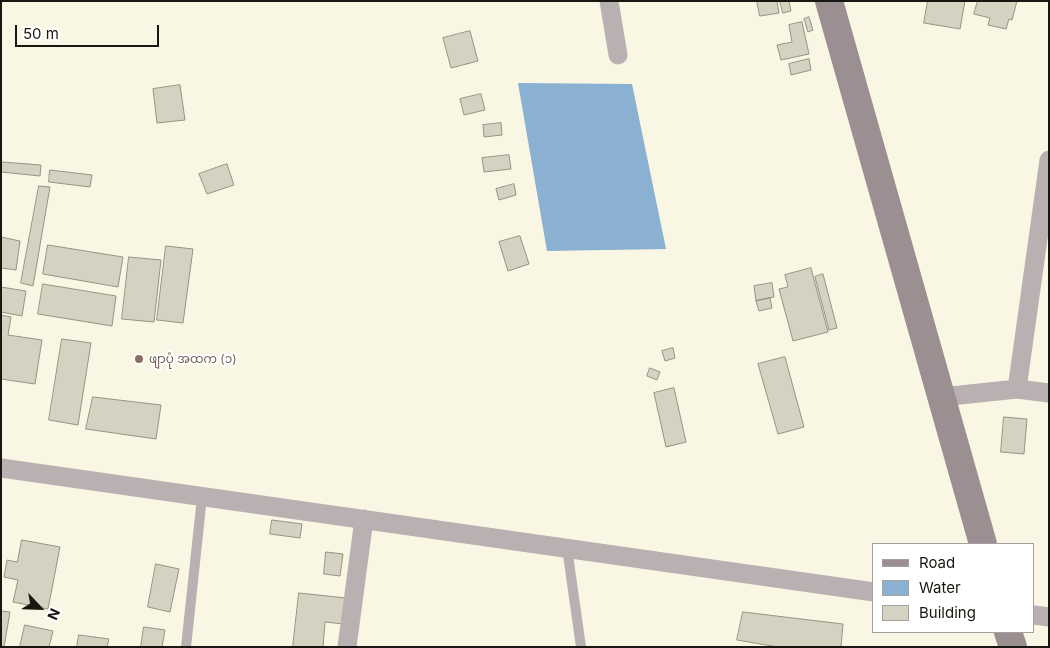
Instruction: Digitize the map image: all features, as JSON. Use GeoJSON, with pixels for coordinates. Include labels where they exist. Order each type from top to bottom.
{"type":"FeatureCollection","features":[{"type":"Feature","properties":{"kind":"main road"},"geometry":{"type":"LineString","coordinates":[[829,1],[983,543]]}},
{"type":"Feature","properties":{"kind":"main road"},"geometry":{"type":"LineString","coordinates":[[1008,633],[1012,647]]}},
{"type":"Feature","properties":{"kind":"street"},"geometry":{"type":"LineString","coordinates":[[609,1],[618,55]]}},
{"type":"Feature","properties":{"kind":"street"},"geometry":{"type":"LineString","coordinates":[[1017,389],[1049,160]]}},
{"type":"Feature","properties":{"kind":"street"},"geometry":{"type":"LineString","coordinates":[[942,397],[1017,389],[1049,393]]}},
{"type":"Feature","properties":{"kind":"street"},"geometry":{"type":"LineString","coordinates":[[1,468],[872,592]]}},
{"type":"Feature","properties":{"kind":"street"},"geometry":{"type":"LineString","coordinates":[[347,647],[364,519]]}},
{"type":"Feature","properties":{"kind":"street"},"geometry":{"type":"LineString","coordinates":[[1035,614],[1049,617]]}},
{"type":"Feature","properties":{"kind":"lane"},"geometry":{"type":"LineString","coordinates":[[186,647],[202,497]]}},
{"type":"Feature","properties":{"kind":"lane"},"geometry":{"type":"LineString","coordinates":[[567,548],[581,647]]}},
{"type":"Feature","properties":{"kind":"water"},"geometry":{"type":"Polygon","coordinates":[[[518,83],[632,84],[666,249],[547,251],[518,83]]]}},
{"type":"Feature","properties":{"kind":"building"},"geometry":{"type":"Polygon","coordinates":[[[757,1],[777,1],[779,13],[760,16],[757,1]]]}},
{"type":"Feature","properties":{"kind":"building"},"geometry":{"type":"Polygon","coordinates":[[[780,1],[789,1],[791,11],[783,13],[780,1]]]}},
{"type":"Feature","properties":{"kind":"building"},"geometry":{"type":"Polygon","coordinates":[[[928,1],[965,1],[960,29],[924,23],[928,1]]]}},
{"type":"Feature","properties":{"kind":"building"},"geometry":{"type":"Polygon","coordinates":[[[978,1],[1017,1],[1012,20],[1009,19],[1006,29],[988,25],[990,18],[974,14],[978,1]]]}},
{"type":"Feature","properties":{"kind":"building"},"geometry":{"type":"Polygon","coordinates":[[[809,17],[813,30],[808,32],[804,19],[809,17]]]}},
{"type":"Feature","properties":{"kind":"building"},"geometry":{"type":"Polygon","coordinates":[[[802,22],[809,54],[781,60],[777,45],[792,42],[789,25],[802,22]]]}},
{"type":"Feature","properties":{"kind":"building"},"geometry":{"type":"Polygon","coordinates":[[[470,31],[478,61],[451,68],[443,38],[470,31]]]}},
{"type":"Feature","properties":{"kind":"building"},"geometry":{"type":"Polygon","coordinates":[[[809,59],[811,70],[791,75],[789,64],[809,59]]]}},
{"type":"Feature","properties":{"kind":"building"},"geometry":{"type":"Polygon","coordinates":[[[180,85],[185,120],[157,123],[153,89],[180,85]]]}},
{"type":"Feature","properties":{"kind":"building"},"geometry":{"type":"Polygon","coordinates":[[[481,94],[485,110],[464,115],[460,99],[481,94]]]}},
{"type":"Feature","properties":{"kind":"building"},"geometry":{"type":"Polygon","coordinates":[[[501,123],[502,135],[484,137],[483,125],[501,123]]]}},
{"type":"Feature","properties":{"kind":"building"},"geometry":{"type":"Polygon","coordinates":[[[509,155],[511,169],[484,172],[482,158],[509,155]]]}},
{"type":"Feature","properties":{"kind":"building"},"geometry":{"type":"Polygon","coordinates":[[[2,162],[41,165],[40,176],[1,172],[2,162]]]}},
{"type":"Feature","properties":{"kind":"building"},"geometry":{"type":"Polygon","coordinates":[[[227,164],[234,185],[207,194],[199,174],[227,164]]]}},
{"type":"Feature","properties":{"kind":"building"},"geometry":{"type":"Polygon","coordinates":[[[50,170],[92,175],[90,187],[49,182],[50,170]]]}},
{"type":"Feature","properties":{"kind":"building"},"geometry":{"type":"Polygon","coordinates":[[[514,184],[516,195],[499,200],[496,189],[514,184]]]}},
{"type":"Feature","properties":{"kind":"building"},"geometry":{"type":"Polygon","coordinates":[[[39,186],[50,187],[33,286],[21,283],[39,186]]]}},
{"type":"Feature","properties":{"kind":"building"},"geometry":{"type":"Polygon","coordinates":[[[520,236],[529,264],[508,271],[499,242],[520,236]]]}},
{"type":"Feature","properties":{"kind":"building"},"geometry":{"type":"Polygon","coordinates":[[[1,237],[20,241],[16,270],[1,268],[1,237]]]}},
{"type":"Feature","properties":{"kind":"building"},"geometry":{"type":"Polygon","coordinates":[[[48,245],[123,257],[118,287],[43,274],[48,245]]]}},
{"type":"Feature","properties":{"kind":"building"},"geometry":{"type":"Polygon","coordinates":[[[166,246],[193,249],[183,323],[157,320],[166,246]]]}},
{"type":"Feature","properties":{"kind":"building"},"geometry":{"type":"Polygon","coordinates":[[[129,257],[161,260],[154,322],[122,319],[129,257]]]}},
{"type":"Feature","properties":{"kind":"building"},"geometry":{"type":"Polygon","coordinates":[[[811,268],[828,332],[793,341],[779,289],[788,287],[785,275],[811,268]]]}},
{"type":"Feature","properties":{"kind":"building"},"geometry":{"type":"Polygon","coordinates":[[[823,274],[837,328],[829,330],[815,277],[823,274]]]}},
{"type":"Feature","properties":{"kind":"building"},"geometry":{"type":"Polygon","coordinates":[[[772,283],[774,297],[756,301],[754,286],[772,283]]]}},
{"type":"Feature","properties":{"kind":"building"},"geometry":{"type":"Polygon","coordinates":[[[43,284],[116,296],[112,326],[38,314],[43,284]]]}},
{"type":"Feature","properties":{"kind":"building"},"geometry":{"type":"Polygon","coordinates":[[[1,287],[26,291],[22,316],[1,312],[1,287]]]}},
{"type":"Feature","properties":{"kind":"building"},"geometry":{"type":"Polygon","coordinates":[[[770,298],[772,308],[759,311],[756,301],[770,298]]]}},
{"type":"Feature","properties":{"kind":"building"},"geometry":{"type":"Polygon","coordinates":[[[1,315],[11,317],[8,335],[42,340],[35,384],[1,379],[1,315]]]}},
{"type":"Feature","properties":{"kind":"building"},"geometry":{"type":"Polygon","coordinates":[[[62,339],[91,343],[78,425],[49,420],[62,339]]]}},
{"type":"Feature","properties":{"kind":"building"},"geometry":{"type":"Polygon","coordinates":[[[673,348],[675,358],[665,361],[662,351],[673,348]]]}},
{"type":"Feature","properties":{"kind":"building"},"geometry":{"type":"Polygon","coordinates":[[[785,357],[804,427],[778,434],[758,364],[785,357]]]}},
{"type":"Feature","properties":{"kind":"building"},"geometry":{"type":"Polygon","coordinates":[[[650,368],[660,372],[657,380],[647,376],[650,368]]]}},
{"type":"Feature","properties":{"kind":"building"},"geometry":{"type":"Polygon","coordinates":[[[674,388],[686,442],[666,447],[654,393],[674,388]]]}},
{"type":"Feature","properties":{"kind":"building"},"geometry":{"type":"Polygon","coordinates":[[[93,397],[161,405],[156,439],[86,429],[93,397]]]}},
{"type":"Feature","properties":{"kind":"building"},"geometry":{"type":"Polygon","coordinates":[[[1004,417],[1027,419],[1024,454],[1001,452],[1004,417]]]}},
{"type":"Feature","properties":{"kind":"building"},"geometry":{"type":"Polygon","coordinates":[[[272,520],[302,524],[300,538],[270,534],[272,520]]]}},
{"type":"Feature","properties":{"kind":"building"},"geometry":{"type":"Polygon","coordinates":[[[22,540],[60,547],[48,609],[13,602],[18,580],[4,577],[7,560],[17,562],[22,540]]]}},
{"type":"Feature","properties":{"kind":"building"},"geometry":{"type":"Polygon","coordinates":[[[326,552],[343,554],[340,576],[324,574],[326,552]]]}},
{"type":"Feature","properties":{"kind":"building"},"geometry":{"type":"Polygon","coordinates":[[[156,564],[179,569],[170,612],[148,607],[156,564]]]}},
{"type":"Feature","properties":{"kind":"building"},"geometry":{"type":"Polygon","coordinates":[[[299,593],[346,598],[343,624],[325,622],[323,647],[293,647],[299,593]]]}},
{"type":"Feature","properties":{"kind":"building"},"geometry":{"type":"Polygon","coordinates":[[[1,611],[10,612],[4,647],[1,647],[1,611]]]}},
{"type":"Feature","properties":{"kind":"building"},"geometry":{"type":"Polygon","coordinates":[[[743,612],[843,624],[841,647],[778,647],[737,640],[743,612]]]}},
{"type":"Feature","properties":{"kind":"building"},"geometry":{"type":"Polygon","coordinates":[[[25,625],[53,631],[49,647],[20,647],[25,625]]]}},
{"type":"Feature","properties":{"kind":"building"},"geometry":{"type":"Polygon","coordinates":[[[144,627],[165,630],[162,647],[141,647],[144,627]]]}},
{"type":"Feature","properties":{"kind":"building"},"geometry":{"type":"Polygon","coordinates":[[[79,635],[109,639],[107,647],[77,647],[79,635]]]}},
{"type":"Feature","properties":{"kind":"place","name":"ဖျာပုံ အထက (၁)"},"geometry":{"type":"Point","coordinates":[139,359]}}]}
